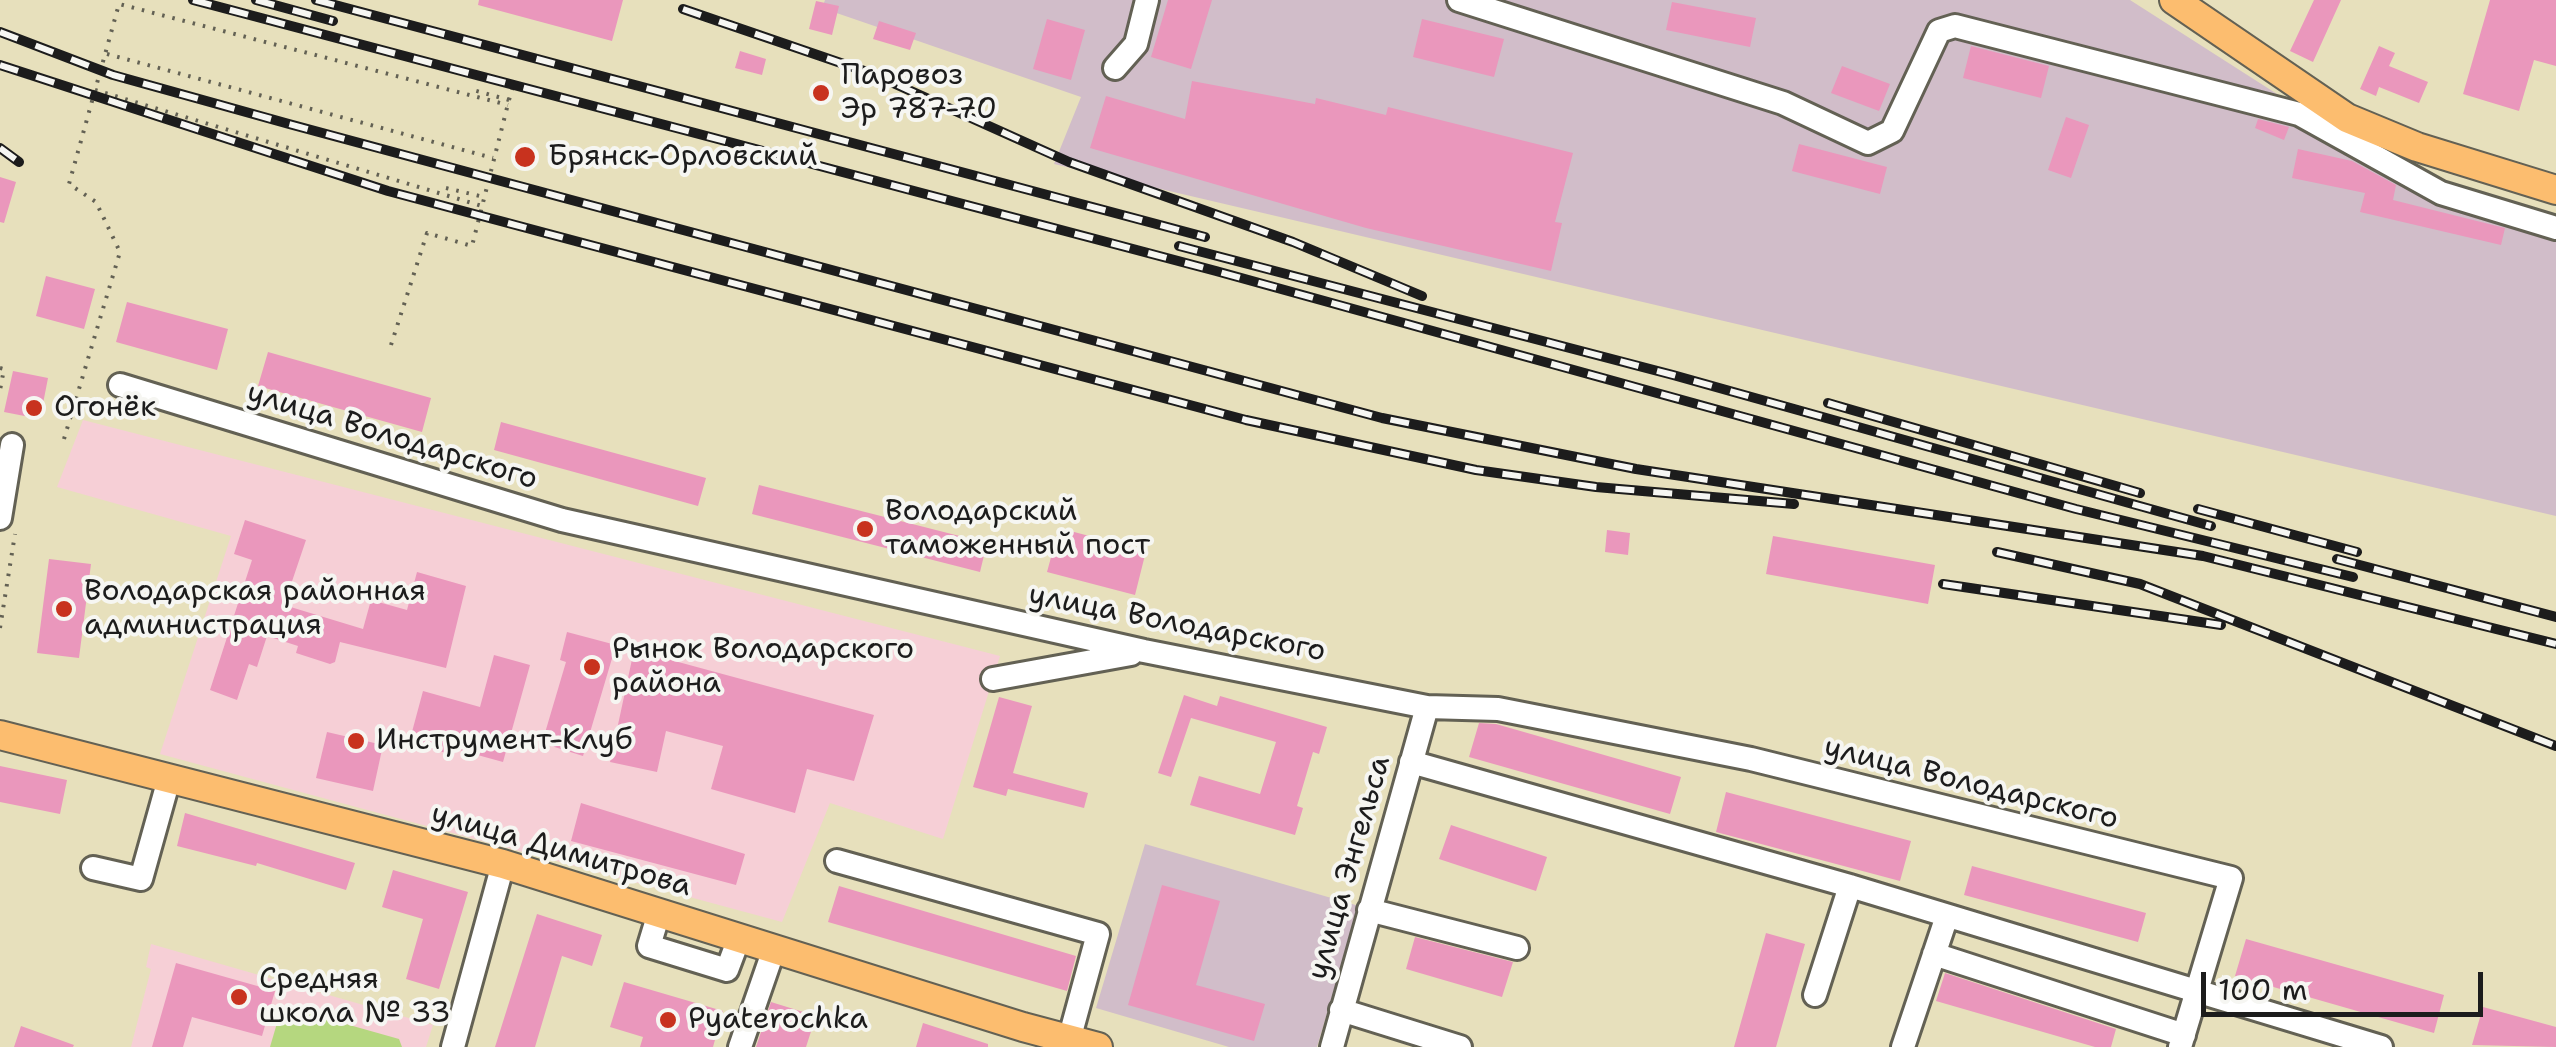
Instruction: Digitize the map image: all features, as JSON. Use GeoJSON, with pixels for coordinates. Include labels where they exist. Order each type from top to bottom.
{"type":"FeatureCollection","features":[{"type":"Feature","properties":{"kind":"main road"},"geometry":{"type":"LineString","coordinates":[[2174,0],[2346,118],[2417,147],[2556,190]]}},
{"type":"Feature","properties":{"kind":"main road","name":"улица Димитрова"},"geometry":{"type":"LineString","coordinates":[[0,735],[503,864],[774,948],[1020,1037],[1069,1040],[1098,1047]]}},
{"type":"Feature","properties":{"kind":"street"},"geometry":{"type":"LineString","coordinates":[[1116,68],[1136,44],[1147,0]]}},
{"type":"Feature","properties":{"kind":"street"},"geometry":{"type":"LineString","coordinates":[[1458,0],[1782,103],[1868,143],[1892,131],[1939,30],[1956,26],[2299,114],[2441,193],[2556,228]]}},
{"type":"Feature","properties":{"kind":"street","name":"улица Володарского"},"geometry":{"type":"LineString","coordinates":[[120,385],[562,520],[1144,651],[1427,707],[1498,709],[1750,759],[2231,878],[2198,988]]}},
{"type":"Feature","properties":{"kind":"street"},"geometry":{"type":"LineString","coordinates":[[8,520],[5,484],[12,444]]}},
{"type":"Feature","properties":{"kind":"street"},"geometry":{"type":"LineString","coordinates":[[993,679],[1144,651]]}},
{"type":"Feature","properties":{"kind":"street","name":"улица Энгельса"},"geometry":{"type":"LineString","coordinates":[[1332,1047],[1427,707]]}},
{"type":"Feature","properties":{"kind":"street"},"geometry":{"type":"LineString","coordinates":[[1412,762],[2198,988],[2381,1047]]}},
{"type":"Feature","properties":{"kind":"street"},"geometry":{"type":"LineString","coordinates":[[93,868],[141,879],[169,779]]}},
{"type":"Feature","properties":{"kind":"street"},"geometry":{"type":"LineString","coordinates":[[837,861],[1098,934],[1069,1040]]}},
{"type":"Feature","properties":{"kind":"street"},"geometry":{"type":"LineString","coordinates":[[453,1047],[503,864]]}},
{"type":"Feature","properties":{"kind":"street"},"geometry":{"type":"LineString","coordinates":[[1814,996],[1850,886]]}},
{"type":"Feature","properties":{"kind":"street"},"geometry":{"type":"LineString","coordinates":[[1369,910],[1517,948]]}},
{"type":"Feature","properties":{"kind":"street"},"geometry":{"type":"LineString","coordinates":[[1902,1047],[1947,916]]}},
{"type":"Feature","properties":{"kind":"street"},"geometry":{"type":"LineString","coordinates":[[740,1047],[774,948]]}},
{"type":"Feature","properties":{"kind":"street"},"geometry":{"type":"LineString","coordinates":[[1934,954],[2182,1041],[2198,988]]}},
{"type":"Feature","properties":{"kind":"street"},"geometry":{"type":"LineString","coordinates":[[1341,1010],[1460,1047]]}},
{"type":"Feature","properties":{"kind":"path"},"geometry":{"type":"LineString","coordinates":[[64,439],[120,252],[96,202],[69,184],[120,4],[508,103]]}},
{"type":"Feature","properties":{"kind":"path"},"geometry":{"type":"LineString","coordinates":[[106,54],[493,158]]}},
{"type":"Feature","properties":{"kind":"path"},"geometry":{"type":"LineString","coordinates":[[390,345],[426,233],[472,246],[512,87]]}},
{"type":"Feature","properties":{"kind":"path"},"geometry":{"type":"LineString","coordinates":[[95,90],[482,206]]}},
{"type":"Feature","properties":{"kind":"path"},"geometry":{"type":"LineString","coordinates":[[474,90],[508,103]]}},
{"type":"Feature","properties":{"kind":"path"},"geometry":{"type":"LineString","coordinates":[[446,188],[484,197]]}},
{"type":"Feature","properties":{"kind":"path"},"geometry":{"type":"LineString","coordinates":[[0,368],[4,369],[0,390]]}},
{"type":"Feature","properties":{"kind":"path"},"geometry":{"type":"LineString","coordinates":[[0,628],[8,520]]}},
{"type":"Feature","properties":{"kind":"shaded area"},"geometry":{"type":"Polygon","coordinates":[[[825,0],[2130,0],[2302,110],[2417,173],[2556,216],[2556,516],[1054,164],[1081,97],[822,8],[825,0]]]}},
{"type":"Feature","properties":{"kind":"shaded area","name":"Рынок Володарского района"},"geometry":{"type":"Polygon","coordinates":[[[83,420],[1000,656],[943,839],[830,803],[782,922],[160,754],[231,536],[57,487],[83,420]]]}},
{"type":"Feature","properties":{"kind":"shaded area"},"geometry":{"type":"Polygon","coordinates":[[[1145,844],[1359,906],[1317,1047],[1229,1047],[1096,1008],[1145,844]]]}},
{"type":"Feature","properties":{"kind":"shaded area","name":"Средняя школа № 33"},"geometry":{"type":"Polygon","coordinates":[[[151,944],[433,1025],[426,1047],[131,1047],[151,969],[146,967],[151,944]]]}},
{"type":"Feature","properties":{"kind":"green space"},"geometry":{"type":"Polygon","coordinates":[[[282,1006],[399,1039],[402,1047],[270,1047],[282,1006]]]}},
{"type":"Feature","properties":{"kind":"building"},"geometry":{"type":"Polygon","coordinates":[[[479,0],[623,0],[612,41],[478,5],[479,0]]]}},
{"type":"Feature","properties":{"kind":"building"},"geometry":{"type":"Polygon","coordinates":[[[1168,0],[1212,0],[1191,69],[1151,57],[1168,0]]]}},
{"type":"Feature","properties":{"kind":"building"},"geometry":{"type":"Polygon","coordinates":[[[2314,0],[2341,0],[2313,62],[2290,51],[2314,0]]]}},
{"type":"Feature","properties":{"kind":"building"},"geometry":{"type":"Polygon","coordinates":[[[2490,0],[2556,0],[2556,66],[2534,60],[2519,111],[2463,94],[2490,0]]]}},
{"type":"Feature","properties":{"kind":"building"},"geometry":{"type":"Polygon","coordinates":[[[816,1],[839,6],[832,35],[809,29],[816,1]]]}},
{"type":"Feature","properties":{"kind":"building"},"geometry":{"type":"Polygon","coordinates":[[[1672,2],[1756,18],[1750,47],[1666,30],[1672,2]]]}},
{"type":"Feature","properties":{"kind":"building"},"geometry":{"type":"Polygon","coordinates":[[[1047,19],[1085,30],[1071,80],[1033,69],[1047,19]]]}},
{"type":"Feature","properties":{"kind":"building"},"geometry":{"type":"Polygon","coordinates":[[[1422,19],[1504,39],[1494,77],[1413,57],[1422,19]]]}},
{"type":"Feature","properties":{"kind":"building"},"geometry":{"type":"Polygon","coordinates":[[[879,21],[916,33],[910,50],[873,39],[879,21]]]}},
{"type":"Feature","properties":{"kind":"building"},"geometry":{"type":"Polygon","coordinates":[[[1971,46],[2049,66],[2041,98],[1963,78],[1971,46]]]}},
{"type":"Feature","properties":{"kind":"building"},"geometry":{"type":"Polygon","coordinates":[[[2379,46],[2395,53],[2389,66],[2428,82],[2419,103],[2379,87],[2376,96],[2360,89],[2379,46]]]}},
{"type":"Feature","properties":{"kind":"building"},"geometry":{"type":"Polygon","coordinates":[[[740,51],[766,59],[762,75],[735,68],[740,51]]]}},
{"type":"Feature","properties":{"kind":"building"},"geometry":{"type":"Polygon","coordinates":[[[1842,66],[1890,84],[1879,111],[1831,93],[1842,66]]]}},
{"type":"Feature","properties":{"kind":"building"},"geometry":{"type":"Polygon","coordinates":[[[1192,81],[1315,104],[1316,98],[1386,115],[1388,107],[1573,153],[1555,222],[1562,223],[1551,271],[1366,228],[1090,148],[1106,96],[1185,119],[1192,81]]]}},
{"type":"Feature","properties":{"kind":"building"},"geometry":{"type":"Polygon","coordinates":[[[2066,117],[2089,125],[2071,178],[2048,170],[2066,117]]]}},
{"type":"Feature","properties":{"kind":"building"},"geometry":{"type":"Polygon","coordinates":[[[2258,119],[2289,127],[2284,140],[2255,128],[2258,119]]]}},
{"type":"Feature","properties":{"kind":"building"},"geometry":{"type":"Polygon","coordinates":[[[1799,144],[1887,167],[1880,194],[1792,171],[1799,144]]]}},
{"type":"Feature","properties":{"kind":"building"},"geometry":{"type":"Polygon","coordinates":[[[2298,149],[2352,161],[2396,185],[2393,200],[2505,228],[2501,245],[2360,212],[2365,193],[2292,178],[2298,149]]]}},
{"type":"Feature","properties":{"kind":"building"},"geometry":{"type":"Polygon","coordinates":[[[0,177],[16,182],[4,223],[0,222],[0,177]]]}},
{"type":"Feature","properties":{"kind":"building"},"geometry":{"type":"Polygon","coordinates":[[[46,276],[95,289],[84,329],[36,316],[46,276]]]}},
{"type":"Feature","properties":{"kind":"building"},"geometry":{"type":"Polygon","coordinates":[[[127,302],[228,329],[217,370],[116,342],[127,302]]]}},
{"type":"Feature","properties":{"kind":"building"},"geometry":{"type":"Polygon","coordinates":[[[268,352],[431,398],[422,432],[258,386],[268,352]]]}},
{"type":"Feature","properties":{"kind":"building"},"geometry":{"type":"Polygon","coordinates":[[[13,371],[48,378],[40,419],[4,412],[13,371]]]}},
{"type":"Feature","properties":{"kind":"building"},"geometry":{"type":"Polygon","coordinates":[[[501,422],[706,478],[698,506],[494,450],[501,422]]]}},
{"type":"Feature","properties":{"kind":"building"},"geometry":{"type":"Polygon","coordinates":[[[759,485],[987,543],[980,572],[752,514],[759,485]]]}},
{"type":"Feature","properties":{"kind":"building"},"geometry":{"type":"Polygon","coordinates":[[[245,520],[306,540],[284,605],[363,629],[371,600],[407,610],[417,572],[466,586],[446,668],[340,642],[335,662],[330,664],[296,653],[298,646],[267,636],[257,667],[249,664],[237,700],[210,690],[252,560],[234,554],[245,520]]]}},
{"type":"Feature","properties":{"kind":"building"},"geometry":{"type":"Polygon","coordinates":[[[1059,528],[1146,551],[1135,595],[1047,572],[1059,528]]]}},
{"type":"Feature","properties":{"kind":"building"},"geometry":{"type":"Polygon","coordinates":[[[1607,530],[1630,533],[1628,555],[1605,552],[1607,530]]]}},
{"type":"Feature","properties":{"kind":"building"},"geometry":{"type":"Polygon","coordinates":[[[1773,536],[1935,565],[1928,604],[1766,574],[1773,536]]]}},
{"type":"Feature","properties":{"kind":"building","name":"Володарская районная администрация"},"geometry":{"type":"Polygon","coordinates":[[[49,559],[91,564],[79,658],[37,653],[49,559]]]}},
{"type":"Feature","properties":{"kind":"building"},"geometry":{"type":"Polygon","coordinates":[[[567,632],[616,645],[583,756],[542,743],[566,662],[560,660],[567,632]]]}},
{"type":"Feature","properties":{"kind":"building"},"geometry":{"type":"Polygon","coordinates":[[[634,650],[874,715],[854,781],[807,769],[795,813],[711,789],[723,746],[666,731],[657,772],[610,762],[634,650]]]}},
{"type":"Feature","properties":{"kind":"building"},"geometry":{"type":"Polygon","coordinates":[[[494,655],[530,665],[503,762],[452,748],[450,754],[409,743],[423,691],[480,707],[494,655]]]}},
{"type":"Feature","properties":{"kind":"building"},"geometry":{"type":"Polygon","coordinates":[[[1184,695],[1217,706],[1220,696],[1327,727],[1319,754],[1313,752],[1297,806],[1303,808],[1295,835],[1190,805],[1199,776],[1260,794],[1276,742],[1191,718],[1171,777],[1158,773],[1184,695]]]}},
{"type":"Feature","properties":{"kind":"building"},"geometry":{"type":"Polygon","coordinates":[[[999,697],[1032,706],[1013,773],[1088,793],[1084,808],[1008,789],[1006,796],[973,787],[999,697]]]}},
{"type":"Feature","properties":{"kind":"building"},"geometry":{"type":"Polygon","coordinates":[[[1479,723],[1496,724],[1681,777],[1670,814],[1469,757],[1479,723]]]}},
{"type":"Feature","properties":{"kind":"building"},"geometry":{"type":"Polygon","coordinates":[[[327,732],[383,745],[373,791],[316,778],[327,732]]]}},
{"type":"Feature","properties":{"kind":"building"},"geometry":{"type":"Polygon","coordinates":[[[0,766],[67,780],[60,814],[0,802],[0,766]]]}},
{"type":"Feature","properties":{"kind":"building"},"geometry":{"type":"Polygon","coordinates":[[[1726,792],[1911,841],[1900,881],[1716,832],[1726,792]]]}},
{"type":"Feature","properties":{"kind":"building"},"geometry":{"type":"Polygon","coordinates":[[[581,803],[745,854],[736,885],[571,841],[581,803]]]}},
{"type":"Feature","properties":{"kind":"building"},"geometry":{"type":"Polygon","coordinates":[[[185,813],[355,863],[346,890],[257,863],[256,866],[177,846],[185,813]]]}},
{"type":"Feature","properties":{"kind":"building"},"geometry":{"type":"Polygon","coordinates":[[[1451,825],[1547,857],[1536,891],[1439,859],[1451,825]]]}},
{"type":"Feature","properties":{"kind":"building"},"geometry":{"type":"Polygon","coordinates":[[[1972,866],[2146,913],[2138,942],[1964,895],[1972,866]]]}},
{"type":"Feature","properties":{"kind":"building"},"geometry":{"type":"Polygon","coordinates":[[[393,870],[468,892],[439,989],[406,979],[423,919],[382,907],[393,870]]]}},
{"type":"Feature","properties":{"kind":"building"},"geometry":{"type":"Polygon","coordinates":[[[1162,885],[1220,901],[1196,985],[1265,1004],[1254,1041],[1128,1005],[1162,885]]]}},
{"type":"Feature","properties":{"kind":"building"},"geometry":{"type":"Polygon","coordinates":[[[839,886],[1076,956],[1067,991],[828,922],[839,886]]]}},
{"type":"Feature","properties":{"kind":"building"},"geometry":{"type":"Polygon","coordinates":[[[537,914],[602,935],[592,966],[562,956],[535,1047],[495,1047],[537,914]]]}},
{"type":"Feature","properties":{"kind":"building"},"geometry":{"type":"Polygon","coordinates":[[[1766,933],[1805,944],[1776,1047],[1734,1047],[1766,933]]]}},
{"type":"Feature","properties":{"kind":"building"},"geometry":{"type":"Polygon","coordinates":[[[1415,937],[1513,962],[1502,997],[1406,969],[1415,937]]]}},
{"type":"Feature","properties":{"kind":"building"},"geometry":{"type":"Polygon","coordinates":[[[2246,939],[2444,995],[2434,1033],[2235,976],[2246,939]]]}},
{"type":"Feature","properties":{"kind":"building"},"geometry":{"type":"Polygon","coordinates":[[[176,963],[275,991],[262,1036],[192,1017],[183,1047],[152,1047],[176,963]]]}},
{"type":"Feature","properties":{"kind":"building"},"geometry":{"type":"Polygon","coordinates":[[[1945,973],[2116,1029],[2111,1047],[2095,1047],[1936,1001],[1945,973]]]}},
{"type":"Feature","properties":{"kind":"building"},"geometry":{"type":"Polygon","coordinates":[[[624,982],[723,1011],[713,1047],[640,1047],[643,1037],[610,1027],[624,982]]]}},
{"type":"Feature","properties":{"kind":"building"},"geometry":{"type":"Polygon","coordinates":[[[771,1002],[816,1016],[806,1047],[756,1047],[771,1002]]]}},
{"type":"Feature","properties":{"kind":"building"},"geometry":{"type":"Polygon","coordinates":[[[2483,1007],[2556,1027],[2556,1047],[2472,1045],[2483,1007]]]}},
{"type":"Feature","properties":{"kind":"building"},"geometry":{"type":"Polygon","coordinates":[[[923,1023],[988,1044],[988,1047],[916,1047],[923,1023]]]}},
{"type":"Feature","properties":{"kind":"building"},"geometry":{"type":"Polygon","coordinates":[[[21,1026],[74,1045],[14,1047],[21,1026]]]}},
{"type":"Feature","properties":{"kind":"railway"},"geometry":{"type":"LineString","coordinates":[[193,0],[1216,271],[2076,509],[2353,577]]}},
{"type":"Feature","properties":{"kind":"railway"},"geometry":{"type":"LineString","coordinates":[[256,0],[333,21]]}},
{"type":"Feature","properties":{"kind":"railway"},"geometry":{"type":"LineString","coordinates":[[316,0],[1205,237]]}},
{"type":"Feature","properties":{"kind":"railway"},"geometry":{"type":"LineString","coordinates":[[683,9],[873,74],[1069,162],[1293,242],[1422,296]]}},
{"type":"Feature","properties":{"kind":"railway"},"geometry":{"type":"LineString","coordinates":[[0,32],[113,75],[1382,418],[1636,469],[2203,556],[2556,644]]}},
{"type":"Feature","properties":{"kind":"railway"},"geometry":{"type":"LineString","coordinates":[[0,65],[388,191],[1246,420],[1476,470],[1596,487],[1794,504]]}},
{"type":"Feature","properties":{"kind":"railway"},"geometry":{"type":"LineString","coordinates":[[0,148],[19,162]]}},
{"type":"Feature","properties":{"kind":"railway"},"geometry":{"type":"LineString","coordinates":[[1179,246],[1673,375],[2211,526]]}},
{"type":"Feature","properties":{"kind":"railway"},"geometry":{"type":"LineString","coordinates":[[1828,403],[2140,493]]}},
{"type":"Feature","properties":{"kind":"railway"},"geometry":{"type":"LineString","coordinates":[[2198,509],[2357,552]]}},
{"type":"Feature","properties":{"kind":"railway"},"geometry":{"type":"LineString","coordinates":[[1997,552],[2140,584],[2556,746]]}},
{"type":"Feature","properties":{"kind":"railway"},"geometry":{"type":"LineString","coordinates":[[2337,559],[2556,617]]}},
{"type":"Feature","properties":{"kind":"railway"},"geometry":{"type":"LineString","coordinates":[[1943,584],[2221,625]]}},
{"type":"Feature","properties":{"kind":"place","name":"Паровоз Эр 787-70"},"geometry":{"type":"Point","coordinates":[821,93]}},
{"type":"Feature","properties":{"kind":"place","name":"Брянск-Орловский"},"geometry":{"type":"Point","coordinates":[525,157]}},
{"type":"Feature","properties":{"kind":"place","name":"Огонёк"},"geometry":{"type":"Point","coordinates":[34,408]}},
{"type":"Feature","properties":{"kind":"place","name":"Володарский таможенный пост"},"geometry":{"type":"Point","coordinates":[865,529]}},
{"type":"Feature","properties":{"kind":"place","name":"Володарская районная администрация"},"geometry":{"type":"Point","coordinates":[64,609]}},
{"type":"Feature","properties":{"kind":"place","name":"Рынок Володарского района"},"geometry":{"type":"Point","coordinates":[592,667]}},
{"type":"Feature","properties":{"kind":"place","name":"Инструмент-Клуб"},"geometry":{"type":"Point","coordinates":[356,741]}},
{"type":"Feature","properties":{"kind":"place","name":"Средняя школа № 33"},"geometry":{"type":"Point","coordinates":[239,997]}},
{"type":"Feature","properties":{"kind":"place","name":"Pyaterochka"},"geometry":{"type":"Point","coordinates":[668,1020]}}]}
